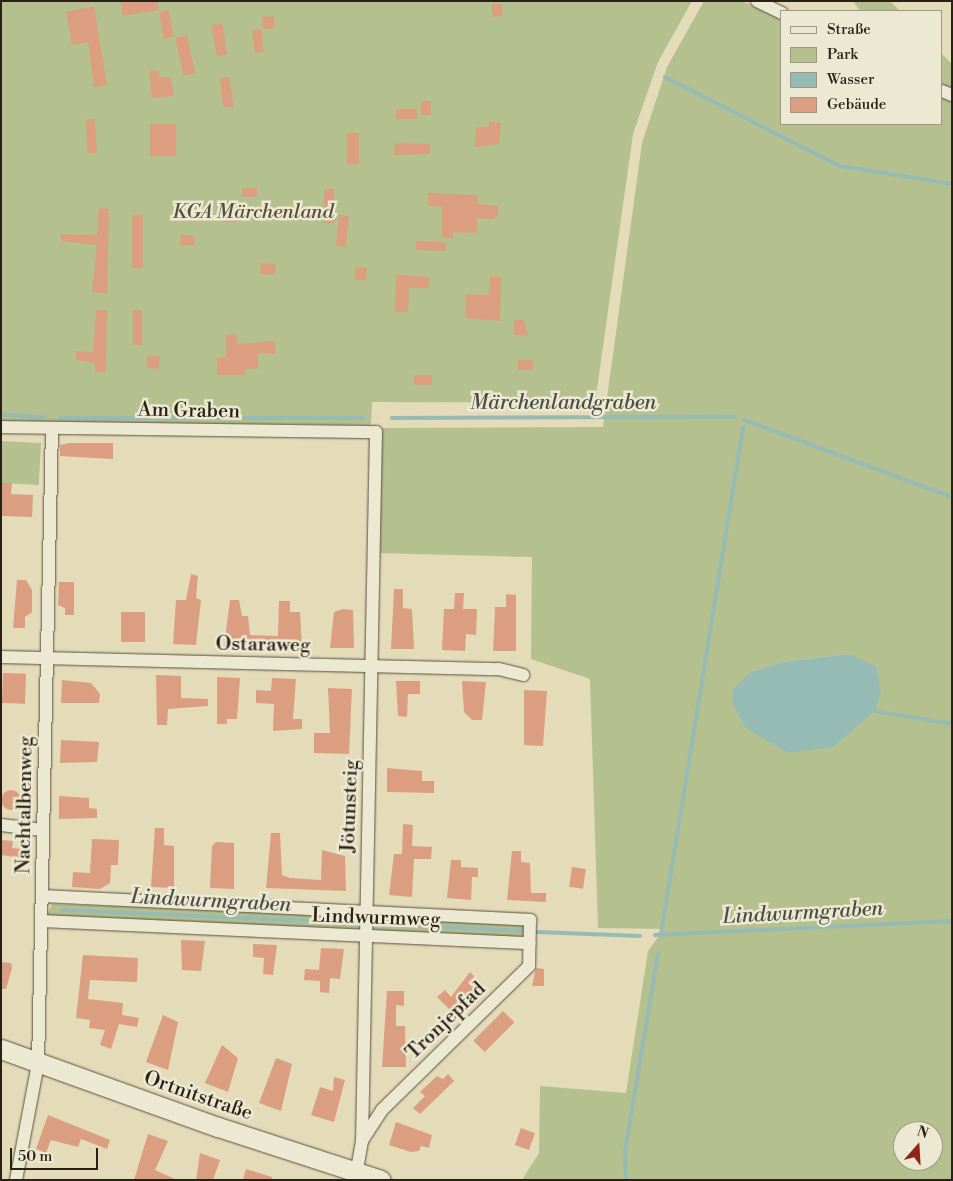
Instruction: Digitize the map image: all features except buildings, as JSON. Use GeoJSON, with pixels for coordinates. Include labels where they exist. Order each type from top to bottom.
{"type":"FeatureCollection","features":[{"type":"Feature","properties":{"kind":"street"},"geometry":{"type":"LineString","coordinates":[[757,1],[780,12]]}},
{"type":"Feature","properties":{"kind":"street","name":"Am Graben"},"geometry":{"type":"LineString","coordinates":[[1,426],[376,432]]}},
{"type":"Feature","properties":{"kind":"street","name":"Nachtalbenweg"},"geometry":{"type":"LineString","coordinates":[[16,1180],[38,1064],[52,428]]}},
{"type":"Feature","properties":{"kind":"street","name":"Jötunsteig"},"geometry":{"type":"LineString","coordinates":[[356,1176],[362,1141],[376,432]]}},
{"type":"Feature","properties":{"kind":"street","name":"Ostaraweg"},"geometry":{"type":"LineString","coordinates":[[1,658],[499,669],[523,675]]}},
{"type":"Feature","properties":{"kind":"street"},"geometry":{"type":"LineString","coordinates":[[1,825],[43,830]]}},
{"type":"Feature","properties":{"kind":"street","name":"Lindwurmweg"},"geometry":{"type":"LineString","coordinates":[[43,896],[530,920]]}},
{"type":"Feature","properties":{"kind":"street","name":"Tronjepfad"},"geometry":{"type":"LineString","coordinates":[[362,1141],[382,1110],[529,966],[530,920]]}},
{"type":"Feature","properties":{"kind":"street","name":"Lindwurmweg"},"geometry":{"type":"LineString","coordinates":[[42,921],[530,943]]}},
{"type":"Feature","properties":{"kind":"street","name":"Ortnitstraße"},"geometry":{"type":"LineString","coordinates":[[1,1050],[356,1176],[381,1180]]}},
{"type":"Feature","properties":{"kind":"green space","name":"KGA Märchenland"},"geometry":{"type":"Polygon","coordinates":[[[1,1],[692,1],[658,62],[633,134],[595,403],[372,402],[371,425],[1,422],[1,1]]]}},
{"type":"Feature","properties":{"kind":"green space"},"geometry":{"type":"Polygon","coordinates":[[[704,1],[742,1],[780,19],[780,125],[943,125],[943,55],[952,64],[952,1180],[522,1180],[539,1153],[540,1086],[626,1093],[648,951],[664,929],[598,928],[590,679],[531,659],[532,557],[378,553],[382,428],[603,427],[642,143],[667,67],[704,1]],[[848,654],[783,662],[751,672],[834,747],[875,711],[848,654]]]}},
{"type":"Feature","properties":{"kind":"green space"},"geometry":{"type":"Polygon","coordinates":[[[853,1],[890,1],[899,10],[859,10],[853,1]]]}},
{"type":"Feature","properties":{"kind":"green space"},"geometry":{"type":"Polygon","coordinates":[[[1,441],[41,443],[39,485],[1,483],[1,441]]]}},
{"type":"Feature","properties":{"kind":"green space"},"geometry":{"type":"Polygon","coordinates":[[[52,904],[351,913],[361,924],[356,933],[47,916],[52,904]]]}},
{"type":"Feature","properties":{"kind":"green space"},"geometry":{"type":"Polygon","coordinates":[[[372,915],[523,923],[527,926],[526,939],[370,932],[372,915]]]}},
{"type":"Feature","properties":{"kind":"water"},"geometry":{"type":"Polygon","coordinates":[[[848,654],[876,666],[881,692],[875,711],[834,747],[788,753],[747,729],[733,706],[732,690],[751,672],[783,662],[848,654]]]}},
{"type":"Feature","properties":{"kind":"waterway"},"geometry":{"type":"LineString","coordinates":[[665,77],[840,166],[952,184]]}},
{"type":"Feature","properties":{"kind":"waterway","name":"Märchenlandgraben"},"geometry":{"type":"LineString","coordinates":[[1,415],[44,417]]}},
{"type":"Feature","properties":{"kind":"waterway","name":"Märchenlandgraben"},"geometry":{"type":"LineString","coordinates":[[392,418],[735,417]]}},
{"type":"Feature","properties":{"kind":"waterway","name":"Märchenlandgraben"},"geometry":{"type":"LineString","coordinates":[[60,418],[364,418]]}},
{"type":"Feature","properties":{"kind":"waterway","name":"Märchenlandgraben"},"geometry":{"type":"LineString","coordinates":[[744,420],[952,497]]}},
{"type":"Feature","properties":{"kind":"waterway"},"geometry":{"type":"LineString","coordinates":[[661,934],[743,428]]}},
{"type":"Feature","properties":{"kind":"waterway"},"geometry":{"type":"LineString","coordinates":[[875,711],[952,724]]}},
{"type":"Feature","properties":{"kind":"waterway","name":"Lindwurmgraben"},"geometry":{"type":"LineString","coordinates":[[62,910],[358,923]]}},
{"type":"Feature","properties":{"kind":"waterway","name":"Lindwurmgraben"},"geometry":{"type":"LineString","coordinates":[[655,935],[952,921]]}},
{"type":"Feature","properties":{"kind":"waterway","name":"Lindwurmgraben"},"geometry":{"type":"LineString","coordinates":[[378,924],[524,931]]}},
{"type":"Feature","properties":{"kind":"waterway","name":"Lindwurmgraben"},"geometry":{"type":"LineString","coordinates":[[537,932],[640,936]]}},
{"type":"Feature","properties":{"kind":"waterway"},"geometry":{"type":"LineString","coordinates":[[626,1180],[625,1151],[658,954]]}}]}
